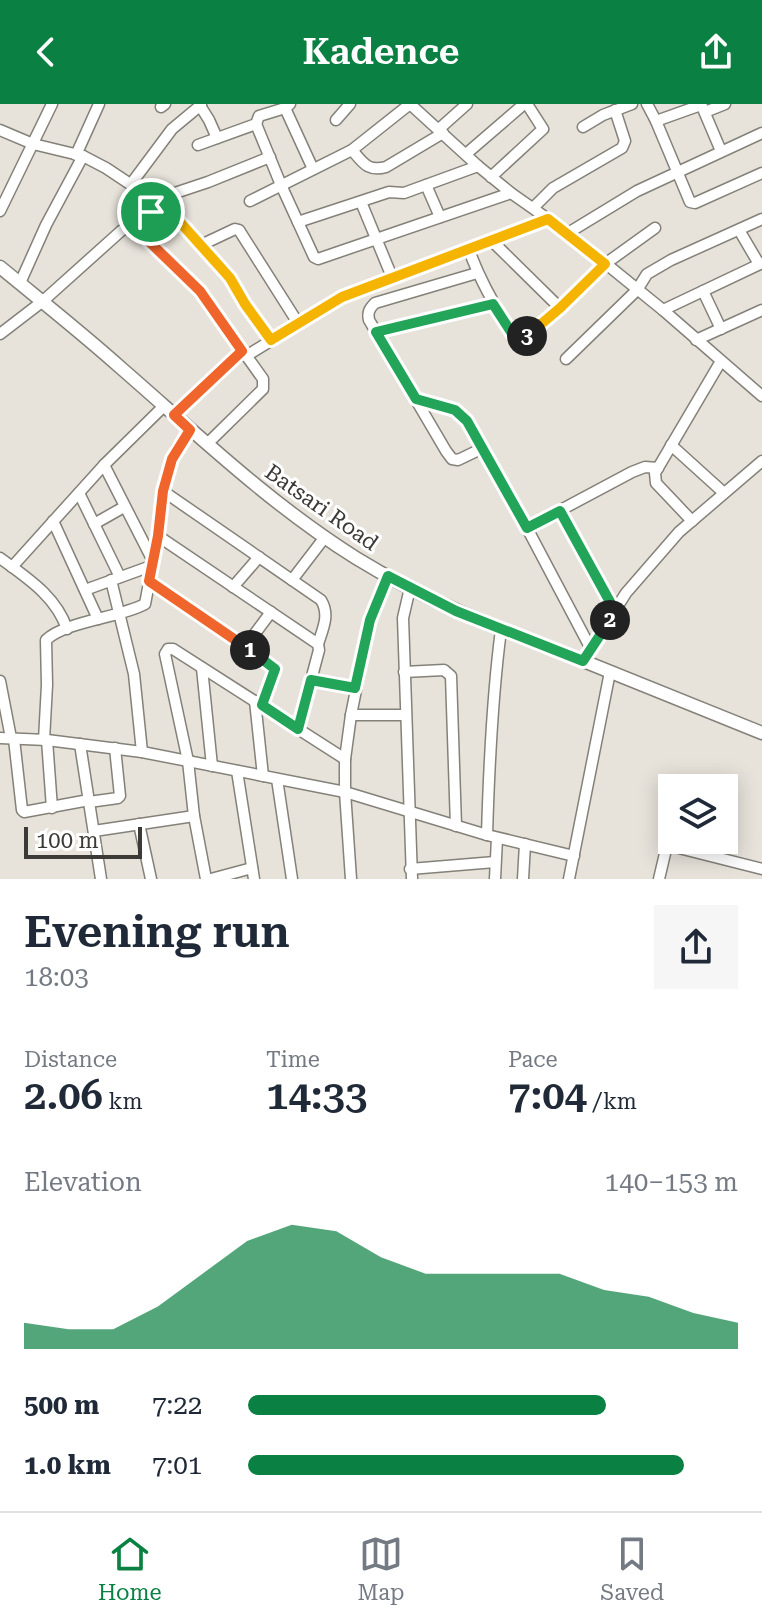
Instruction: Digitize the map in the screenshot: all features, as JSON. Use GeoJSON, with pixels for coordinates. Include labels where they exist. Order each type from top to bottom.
{"type":"FeatureCollection","features":[{"type":"Feature","properties":{"kind":"main road","name":"Batsari Road"},"geometry":{"type":"LineString","coordinates":[[0,267],[266,494],[325,537],[388,576],[501,630],[762,733]]}},
{"type":"Feature","properties":{"kind":"street"},"geometry":{"type":"LineString","coordinates":[[0,211],[52,104]]}},
{"type":"Feature","properties":{"kind":"street"},"geometry":{"type":"LineString","coordinates":[[20,283],[80,156],[99,104]]}},
{"type":"Feature","properties":{"kind":"street"},"geometry":{"type":"LineString","coordinates":[[336,120],[350,104]]}},
{"type":"Feature","properties":{"kind":"street"},"geometry":{"type":"LineString","coordinates":[[250,201],[352,150],[410,104],[491,177],[568,233],[761,395]]}},
{"type":"Feature","properties":{"kind":"street"},"geometry":{"type":"LineString","coordinates":[[352,150],[366,166],[376,169],[386,167],[441,131],[467,104]]}},
{"type":"Feature","properties":{"kind":"street"},"geometry":{"type":"LineString","coordinates":[[466,154],[526,104],[543,129],[491,177]]}},
{"type":"Feature","properties":{"kind":"street"},"geometry":{"type":"LineString","coordinates":[[598,104],[603,115]]}},
{"type":"Feature","properties":{"kind":"street"},"geometry":{"type":"LineString","coordinates":[[583,127],[632,104]]}},
{"type":"Feature","properties":{"kind":"street"},"geometry":{"type":"LineString","coordinates":[[647,104],[690,202],[762,173]]}},
{"type":"Feature","properties":{"kind":"street"},"geometry":{"type":"LineString","coordinates":[[656,121],[725,104]]}},
{"type":"Feature","properties":{"kind":"street"},"geometry":{"type":"LineString","coordinates":[[131,184],[170,134],[200,105],[217,138]]}},
{"type":"Feature","properties":{"kind":"street"},"geometry":{"type":"LineString","coordinates":[[313,169],[287,106],[259,116],[256,124],[281,185],[314,257],[318,259],[511,193]]}},
{"type":"Feature","properties":{"kind":"street"},"geometry":{"type":"LineString","coordinates":[[703,107],[721,151]]}},
{"type":"Feature","properties":{"kind":"street"},"geometry":{"type":"LineString","coordinates":[[533,208],[553,188],[622,148],[625,141],[615,110]]}},
{"type":"Feature","properties":{"kind":"street"},"geometry":{"type":"LineString","coordinates":[[198,145],[256,124]]}},
{"type":"Feature","properties":{"kind":"street"},"geometry":{"type":"LineString","coordinates":[[0,130],[33,144],[80,156],[131,184],[148,207]]}},
{"type":"Feature","properties":{"kind":"street"},"geometry":{"type":"LineString","coordinates":[[568,233],[637,191],[762,133]]}},
{"type":"Feature","properties":{"kind":"street"},"geometry":{"type":"LineString","coordinates":[[0,334],[43,301],[148,207],[270,157]]}},
{"type":"Feature","properties":{"kind":"street"},"geometry":{"type":"LineString","coordinates":[[298,222],[389,192],[404,193],[478,166]]}},
{"type":"Feature","properties":{"kind":"street"},"geometry":{"type":"LineString","coordinates":[[426,185],[440,217]]}},
{"type":"Feature","properties":{"kind":"street"},"geometry":{"type":"LineString","coordinates":[[361,202],[392,277]]}},
{"type":"Feature","properties":{"kind":"street"},"geometry":{"type":"LineString","coordinates":[[148,207],[170,211],[230,278],[271,340]]}},
{"type":"Feature","properties":{"kind":"street"},"geometry":{"type":"LineString","coordinates":[[12,567],[104,465],[244,353],[338,299],[548,219]]}},
{"type":"Feature","properties":{"kind":"street"},"geometry":{"type":"LineString","coordinates":[[566,359],[637,290],[647,274],[762,219]]}},
{"type":"Feature","properties":{"kind":"street"},"geometry":{"type":"LineString","coordinates":[[131,224],[200,291],[263,379],[263,389],[207,444]]}},
{"type":"Feature","properties":{"kind":"street"},"geometry":{"type":"LineString","coordinates":[[469,250],[493,304],[513,335],[529,336],[605,264],[655,228]]}},
{"type":"Feature","properties":{"kind":"street"},"geometry":{"type":"LineString","coordinates":[[201,245],[239,230],[298,323]]}},
{"type":"Feature","properties":{"kind":"street"},"geometry":{"type":"LineString","coordinates":[[663,310],[761,263],[739,230]]}},
{"type":"Feature","properties":{"kind":"street"},"geometry":{"type":"LineString","coordinates":[[492,241],[560,308]]}},
{"type":"Feature","properties":{"kind":"street"},"geometry":{"type":"LineString","coordinates":[[477,273],[375,303],[367,314],[452,459],[458,460],[483,448]]}},
{"type":"Feature","properties":{"kind":"street"},"geometry":{"type":"LineString","coordinates":[[703,291],[721,329]]}},
{"type":"Feature","properties":{"kind":"street"},"geometry":{"type":"LineString","coordinates":[[376,332],[493,304]]}},
{"type":"Feature","properties":{"kind":"street"},"geometry":{"type":"LineString","coordinates":[[696,340],[762,310]]}},
{"type":"Feature","properties":{"kind":"street"},"geometry":{"type":"LineString","coordinates":[[692,521],[656,483],[655,473],[721,361]]}},
{"type":"Feature","properties":{"kind":"street"},"geometry":{"type":"LineString","coordinates":[[416,399],[455,410],[467,421],[591,649]]}},
{"type":"Feature","properties":{"kind":"street"},"geometry":{"type":"LineString","coordinates":[[52,808],[46,740],[46,640],[67,629],[145,604],[163,491],[172,459],[190,430]]}},
{"type":"Feature","properties":{"kind":"street"},"geometry":{"type":"LineString","coordinates":[[671,445],[724,493]]}},
{"type":"Feature","properties":{"kind":"street"},"geometry":{"type":"LineString","coordinates":[[583,661],[626,593],[679,532],[762,461]]}},
{"type":"Feature","properties":{"kind":"street"},"geometry":{"type":"LineString","coordinates":[[104,465],[152,563]]}},
{"type":"Feature","properties":{"kind":"street"},"geometry":{"type":"LineString","coordinates":[[527,528],[632,472],[645,467],[658,468]]}},
{"type":"Feature","properties":{"kind":"street"},"geometry":{"type":"LineString","coordinates":[[163,491],[321,600],[326,609],[326,619],[298,729]]}},
{"type":"Feature","properties":{"kind":"street"},"geometry":{"type":"LineString","coordinates":[[79,493],[116,578],[118,613],[134,674],[142,752]]}},
{"type":"Feature","properties":{"kind":"street"},"geometry":{"type":"LineString","coordinates":[[94,524],[124,507]]}},
{"type":"Feature","properties":{"kind":"street"},"geometry":{"type":"LineString","coordinates":[[560,511],[615,611]]}},
{"type":"Feature","properties":{"kind":"street"},"geometry":{"type":"LineString","coordinates":[[53,521],[98,619]]}},
{"type":"Feature","properties":{"kind":"street"},"geometry":{"type":"LineString","coordinates":[[158,536],[318,644]]}},
{"type":"Feature","properties":{"kind":"street"},"geometry":{"type":"LineString","coordinates":[[292,580],[325,537]]}},
{"type":"Feature","properties":{"kind":"street"},"geometry":{"type":"LineString","coordinates":[[233,587],[259,557]]}},
{"type":"Feature","properties":{"kind":"street"},"geometry":{"type":"LineString","coordinates":[[0,558],[50,599],[67,629]]}},
{"type":"Feature","properties":{"kind":"street"},"geometry":{"type":"LineString","coordinates":[[85,590],[152,563]]}},
{"type":"Feature","properties":{"kind":"street"},"geometry":{"type":"LineString","coordinates":[[351,879],[345,759],[355,688],[370,620],[388,576]]}},
{"type":"Feature","properties":{"kind":"street"},"geometry":{"type":"LineString","coordinates":[[149,581],[275,669],[258,703],[263,776]]}},
{"type":"Feature","properties":{"kind":"street"},"geometry":{"type":"LineString","coordinates":[[410,588],[403,618],[411,874],[495,862]]}},
{"type":"Feature","properties":{"kind":"street"},"geometry":{"type":"LineString","coordinates":[[245,647],[271,612]]}},
{"type":"Feature","properties":{"kind":"street"},"geometry":{"type":"LineString","coordinates":[[495,879],[490,743],[501,630]]}},
{"type":"Feature","properties":{"kind":"street"},"geometry":{"type":"LineString","coordinates":[[237,771],[253,874],[208,879],[194,816],[188,761],[165,654],[168,649],[173,649],[345,759]]}},
{"type":"Feature","properties":{"kind":"street"},"geometry":{"type":"LineString","coordinates":[[202,668],[212,766]]}},
{"type":"Feature","properties":{"kind":"street"},"geometry":{"type":"LineString","coordinates":[[404,672],[444,670],[451,676],[456,826]]}},
{"type":"Feature","properties":{"kind":"street"},"geometry":{"type":"LineString","coordinates":[[569,879],[610,672]]}},
{"type":"Feature","properties":{"kind":"street"},"geometry":{"type":"LineString","coordinates":[[311,680],[355,688]]}},
{"type":"Feature","properties":{"kind":"street"},"geometry":{"type":"LineString","coordinates":[[0,681],[22,810],[26,813],[118,798],[115,748]]}},
{"type":"Feature","properties":{"kind":"street"},"geometry":{"type":"LineString","coordinates":[[351,715],[405,715]]}},
{"type":"Feature","properties":{"kind":"street"},"geometry":{"type":"LineString","coordinates":[[8,738],[142,752],[345,792],[456,826],[574,856]]}},
{"type":"Feature","properties":{"kind":"street"},"geometry":{"type":"LineString","coordinates":[[80,744],[101,879]]}},
{"type":"Feature","properties":{"kind":"street"},"geometry":{"type":"LineString","coordinates":[[277,779],[292,879]]}},
{"type":"Feature","properties":{"kind":"street"},"geometry":{"type":"LineString","coordinates":[[94,831],[194,816]]}},
{"type":"Feature","properties":{"kind":"street"},"geometry":{"type":"LineString","coordinates":[[139,824],[151,879]]}},
{"type":"Feature","properties":{"kind":"street"},"geometry":{"type":"LineString","coordinates":[[523,879],[525,844]]}},
{"type":"Feature","properties":{"kind":"street"},"geometry":{"type":"LineString","coordinates":[[659,879],[665,854]]}},
{"type":"Feature","properties":{"kind":"street"},"geometry":{"type":"LineString","coordinates":[[703,854],[762,869]]}},
{"type":"Feature","properties":{"kind":"route"},"geometry":{"type":"LineString","coordinates":[[158,207],[170,211],[230,278],[271,340],[333,301],[367,286],[548,219],[605,264],[529,336],[523,338],[513,335],[493,304],[376,332],[416,399],[455,410],[467,421],[527,528],[560,511],[615,611],[583,661],[456,611],[388,576],[370,620],[355,688],[311,680],[298,729],[262,705],[274,667],[149,581],[163,491],[172,459],[190,430],[174,415],[242,351],[200,291],[131,224],[151,212],[158,207]]}}]}
